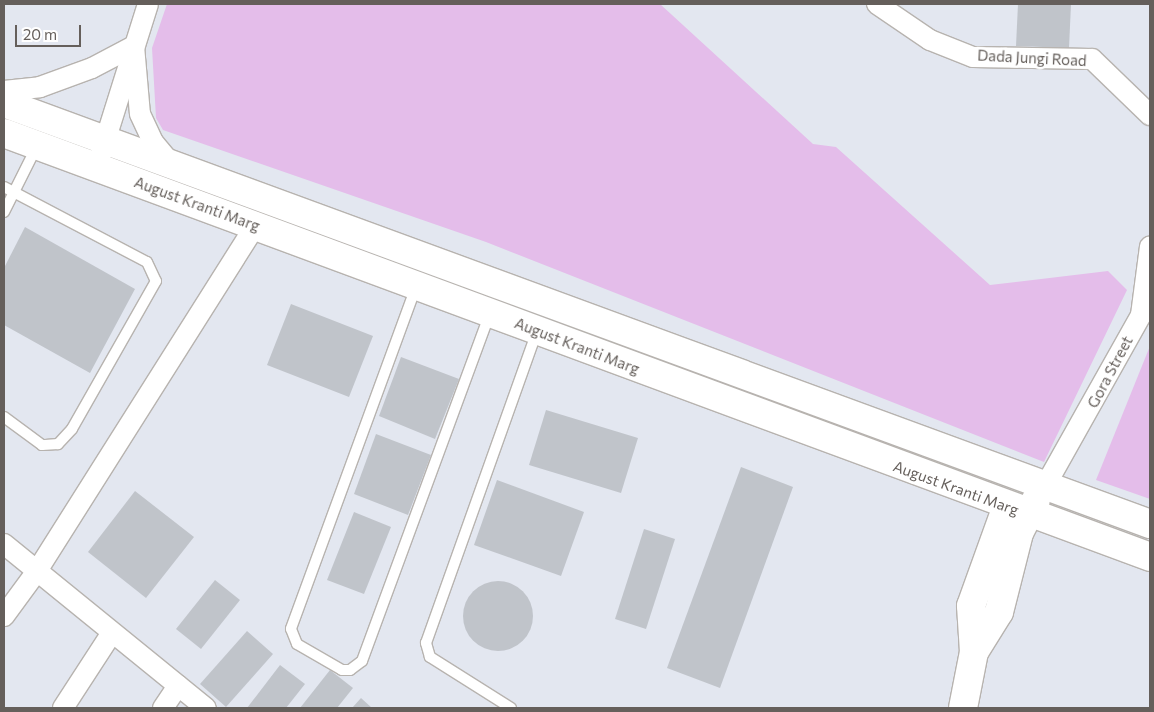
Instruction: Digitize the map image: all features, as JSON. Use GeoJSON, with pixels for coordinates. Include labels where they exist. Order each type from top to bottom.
{"type":"FeatureCollection","features":[{"type":"Feature","properties":{"kind":"main road","name":"August Kranti Marg"},"geometry":{"type":"LineString","coordinates":[[4,103],[42,133],[100,155],[256,226],[1017,510],[1150,557]]}},
{"type":"Feature","properties":{"kind":"main road","name":"August Kranti Marg"},"geometry":{"type":"LineString","coordinates":[[4,133],[42,133]]}},
{"type":"Feature","properties":{"kind":"main road","name":"August Kranti Marg"},"geometry":{"type":"LineString","coordinates":[[100,155],[173,166],[1044,488],[1150,524]]}},
{"type":"Feature","properties":{"kind":"main road"},"geometry":{"type":"LineString","coordinates":[[963,708],[974,652],[971,606],[1017,510],[1044,488]]}},
{"type":"Feature","properties":{"kind":"street"},"geometry":{"type":"LineString","coordinates":[[100,155],[148,4]]}},
{"type":"Feature","properties":{"kind":"street","name":"Dada Jungi Road"},"geometry":{"type":"LineString","coordinates":[[877,4],[930,40],[973,57],[1092,59],[1150,115]]}},
{"type":"Feature","properties":{"kind":"street"},"geometry":{"type":"LineString","coordinates":[[4,92],[40,86],[92,68],[134,46]]}},
{"type":"Feature","properties":{"kind":"street"},"geometry":{"type":"LineString","coordinates":[[134,46],[140,114],[153,142],[173,166]]}},
{"type":"Feature","properties":{"kind":"street"},"geometry":{"type":"LineString","coordinates":[[4,616],[37,571],[256,226]]}},
{"type":"Feature","properties":{"kind":"street","name":"Gora Street"},"geometry":{"type":"LineString","coordinates":[[1044,488],[1146,311],[1150,247]]}},
{"type":"Feature","properties":{"kind":"street"},"geometry":{"type":"LineString","coordinates":[[4,544],[111,634],[206,708]]}},
{"type":"Feature","properties":{"kind":"street"},"geometry":{"type":"LineString","coordinates":[[63,708],[111,634]]}},
{"type":"Feature","properties":{"kind":"street"},"geometry":{"type":"LineString","coordinates":[[163,708],[178,686]]}},
{"type":"Feature","properties":{"kind":"lane"},"geometry":{"type":"LineString","coordinates":[[4,212],[42,133]]}},
{"type":"Feature","properties":{"kind":"lane"},"geometry":{"type":"LineString","coordinates":[[4,187],[147,262],[156,281],[72,429],[58,444],[42,445],[4,417]]}},
{"type":"Feature","properties":{"kind":"lane"},"geometry":{"type":"LineString","coordinates":[[416,285],[291,629],[297,644],[342,670],[350,670],[362,661],[491,313]]}},
{"type":"Feature","properties":{"kind":"lane"},"geometry":{"type":"LineString","coordinates":[[511,708],[430,656],[426,643],[537,331]]}},
{"type":"Feature","properties":{"kind":"shaded area"},"geometry":{"type":"Polygon","coordinates":[[[167,4],[660,4],[813,144],[836,147],[990,285],[1108,271],[1127,290],[1044,462],[486,242],[163,130],[156,118],[152,48],[167,4]]]}},
{"type":"Feature","properties":{"kind":"shaded area"},"geometry":{"type":"Polygon","coordinates":[[[1150,346],[1150,499],[1096,480],[1150,346]]]}},
{"type":"Feature","properties":{"kind":"building"},"geometry":{"type":"Polygon","coordinates":[[[1018,4],[1071,4],[1069,48],[1016,46],[1018,4]]]}},
{"type":"Feature","properties":{"kind":"building"},"geometry":{"type":"Polygon","coordinates":[[[25,227],[135,289],[90,373],[4,325],[4,268],[25,227]]]}},
{"type":"Feature","properties":{"kind":"building"},"geometry":{"type":"Polygon","coordinates":[[[291,304],[373,336],[349,397],[267,365],[291,304]]]}},
{"type":"Feature","properties":{"kind":"building"},"geometry":{"type":"Polygon","coordinates":[[[401,357],[459,379],[435,439],[379,416],[401,357]]]}},
{"type":"Feature","properties":{"kind":"building"},"geometry":{"type":"Polygon","coordinates":[[[546,410],[638,438],[621,493],[529,465],[546,410]]]}},
{"type":"Feature","properties":{"kind":"building"},"geometry":{"type":"Polygon","coordinates":[[[376,434],[431,455],[408,515],[354,494],[376,434]]]}},
{"type":"Feature","properties":{"kind":"building"},"geometry":{"type":"Polygon","coordinates":[[[741,467],[793,487],[720,688],[667,668],[741,467]]]}},
{"type":"Feature","properties":{"kind":"building"},"geometry":{"type":"Polygon","coordinates":[[[497,480],[584,512],[561,576],[474,545],[497,480]]]}},
{"type":"Feature","properties":{"kind":"building"},"geometry":{"type":"Polygon","coordinates":[[[135,491],[194,537],[146,598],[88,552],[135,491]]]}},
{"type":"Feature","properties":{"kind":"building"},"geometry":{"type":"Polygon","coordinates":[[[354,512],[391,527],[364,594],[327,580],[354,512]]]}},
{"type":"Feature","properties":{"kind":"building"},"geometry":{"type":"Polygon","coordinates":[[[644,529],[675,539],[646,629],[615,619],[644,529]]]}},
{"type":"Feature","properties":{"kind":"building"},"geometry":{"type":"Polygon","coordinates":[[[215,580],[240,600],[201,649],[176,629],[215,580]]]}},
{"type":"Feature","properties":{"kind":"building"},"geometry":{"type":"Polygon","coordinates":[[[505,581],[518,587],[527,596],[531,602],[533,616],[531,630],[523,641],[512,649],[491,651],[484,649],[473,641],[465,630],[463,609],[465,602],[473,591],[484,583],[505,581]]]}},
{"type":"Feature","properties":{"kind":"building"},"geometry":{"type":"Polygon","coordinates":[[[247,631],[273,654],[226,707],[200,684],[247,631]]]}},
{"type":"Feature","properties":{"kind":"building"},"geometry":{"type":"Polygon","coordinates":[[[280,665],[305,684],[286,708],[247,708],[280,665]]]}},
{"type":"Feature","properties":{"kind":"building"},"geometry":{"type":"Polygon","coordinates":[[[330,670],[353,688],[337,708],[300,708],[330,670]]]}},
{"type":"Feature","properties":{"kind":"building"},"geometry":{"type":"Polygon","coordinates":[[[361,698],[372,708],[352,708],[361,698]]]}}]}
